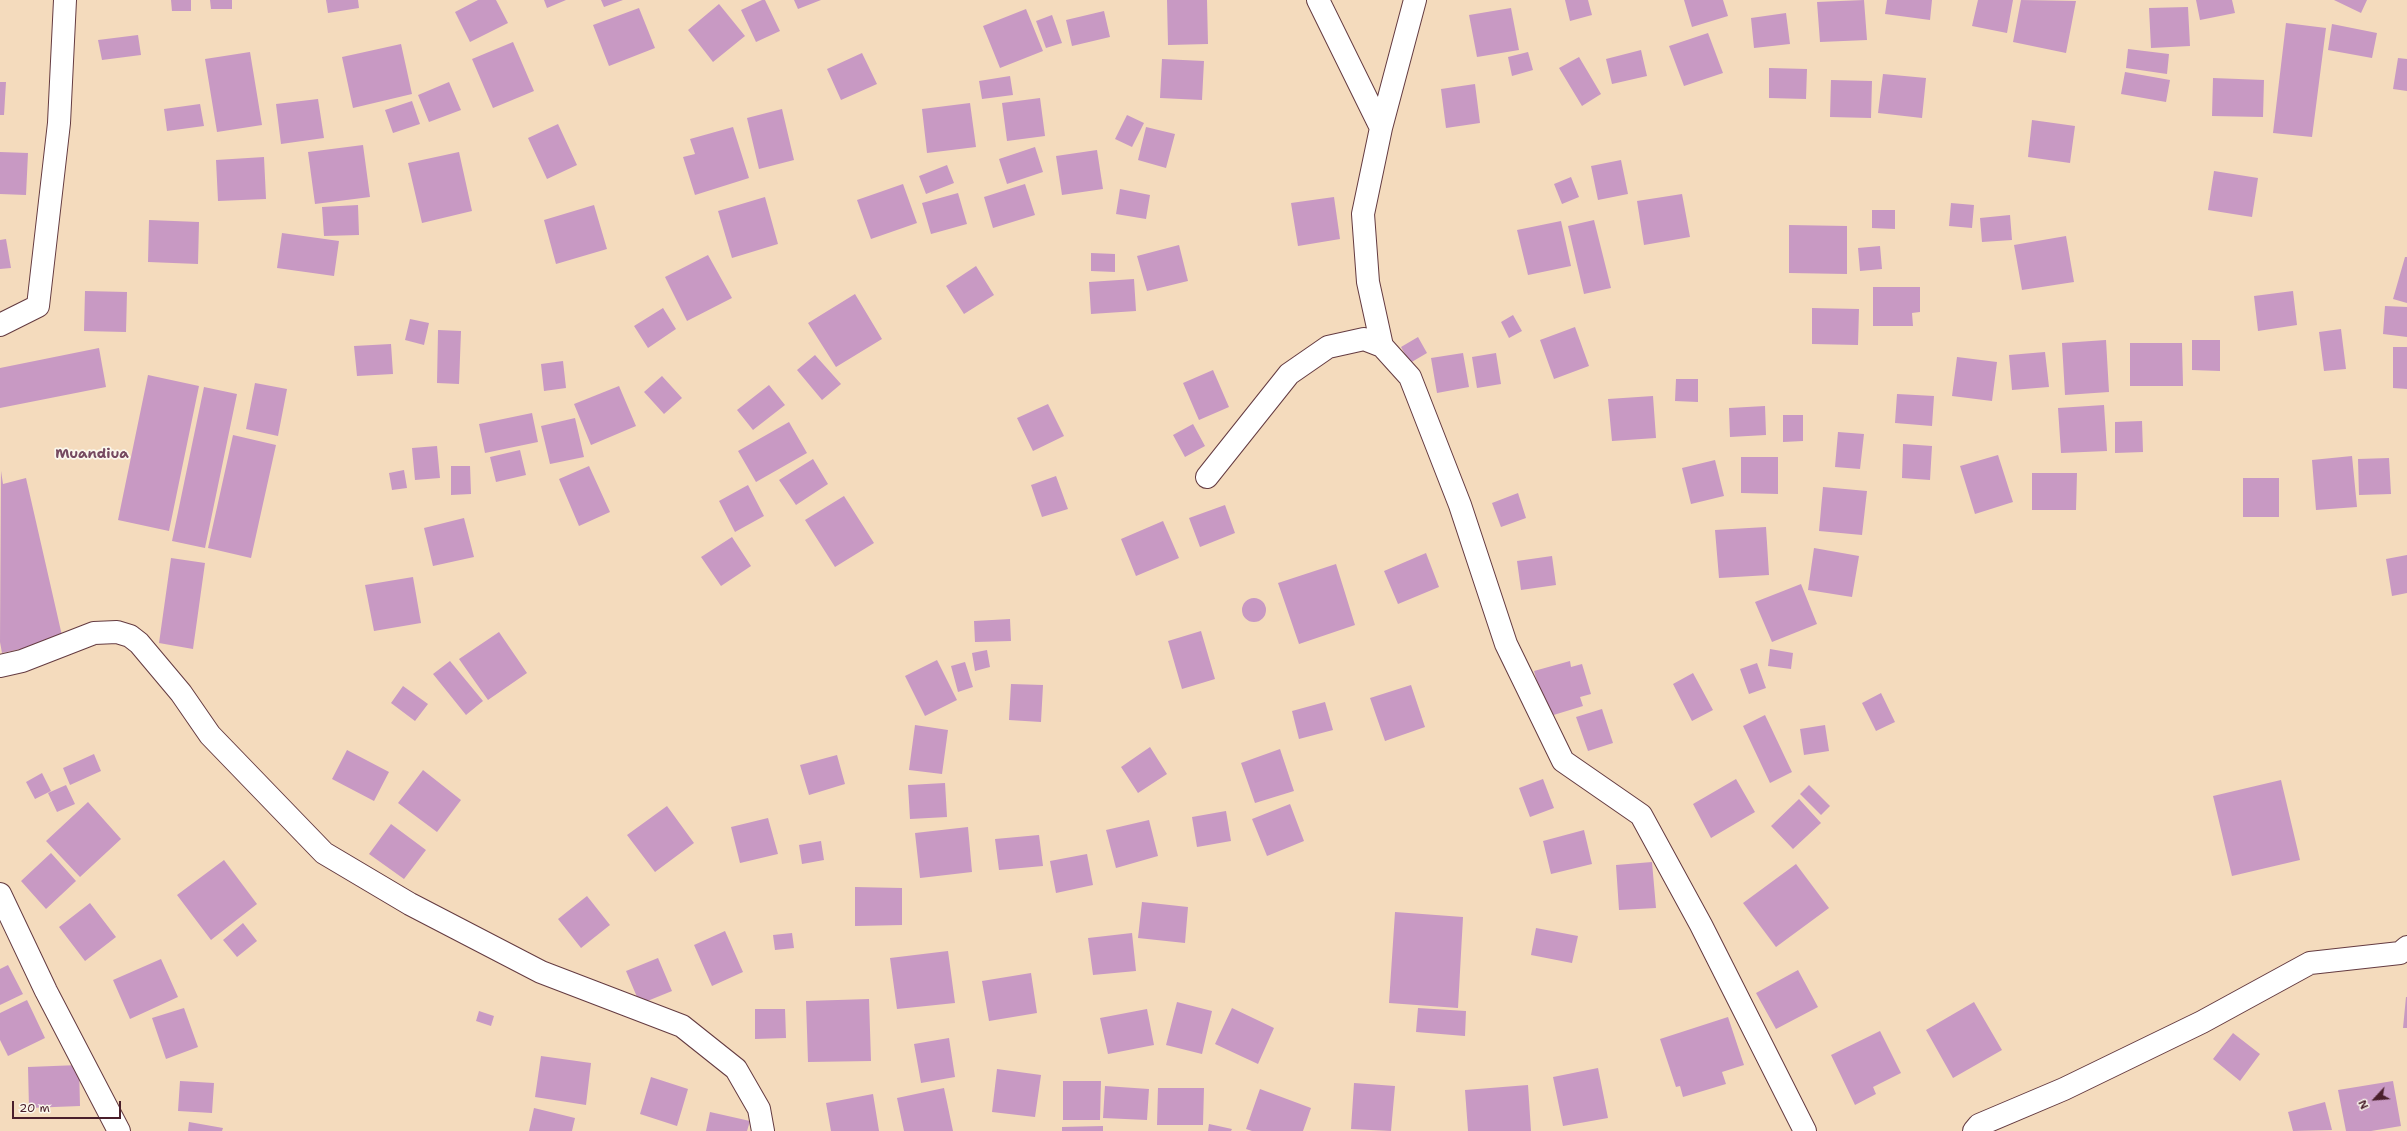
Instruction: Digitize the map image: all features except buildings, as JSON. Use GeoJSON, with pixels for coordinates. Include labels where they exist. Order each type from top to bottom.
{"type":"FeatureCollection","features":[{"type":"Feature","properties":{"kind":"street"},"geometry":{"type":"LineString","coordinates":[[0,324],[38,306],[60,123],[65,0]]}},
{"type":"Feature","properties":{"kind":"street"},"geometry":{"type":"LineString","coordinates":[[1318,0],[1381,128]]}},
{"type":"Feature","properties":{"kind":"street"},"geometry":{"type":"LineString","coordinates":[[1382,346],[1368,282],[1363,214],[1381,128],[1415,0]]}},
{"type":"Feature","properties":{"kind":"street"},"geometry":{"type":"LineString","coordinates":[[1207,477],[1289,374],[1328,347],[1364,339],[1382,346],[1410,377],[1460,505],[1506,644],[1563,761],[1641,815],[1701,924],[1805,1131]]}},
{"type":"Feature","properties":{"kind":"street"},"geometry":{"type":"LineString","coordinates":[[0,666],[22,661],[94,633],[117,632],[130,636],[139,643],[181,693],[210,736],[324,853],[410,904],[541,972],[682,1026],[736,1069],[760,1109],[763,1131]]}},
{"type":"Feature","properties":{"kind":"street"},"geometry":{"type":"LineString","coordinates":[[0,894],[46,991],[119,1131]]}},
{"type":"Feature","properties":{"kind":"street"},"geometry":{"type":"LineString","coordinates":[[1974,1131],[1979,1125],[2064,1089],[2202,1022],[2310,963],[2400,953],[2407,947]]}},
{"type":"Feature","properties":{"kind":"district","name":"Muandiua"},"geometry":{"type":"Point","coordinates":[92,454]}}]}
